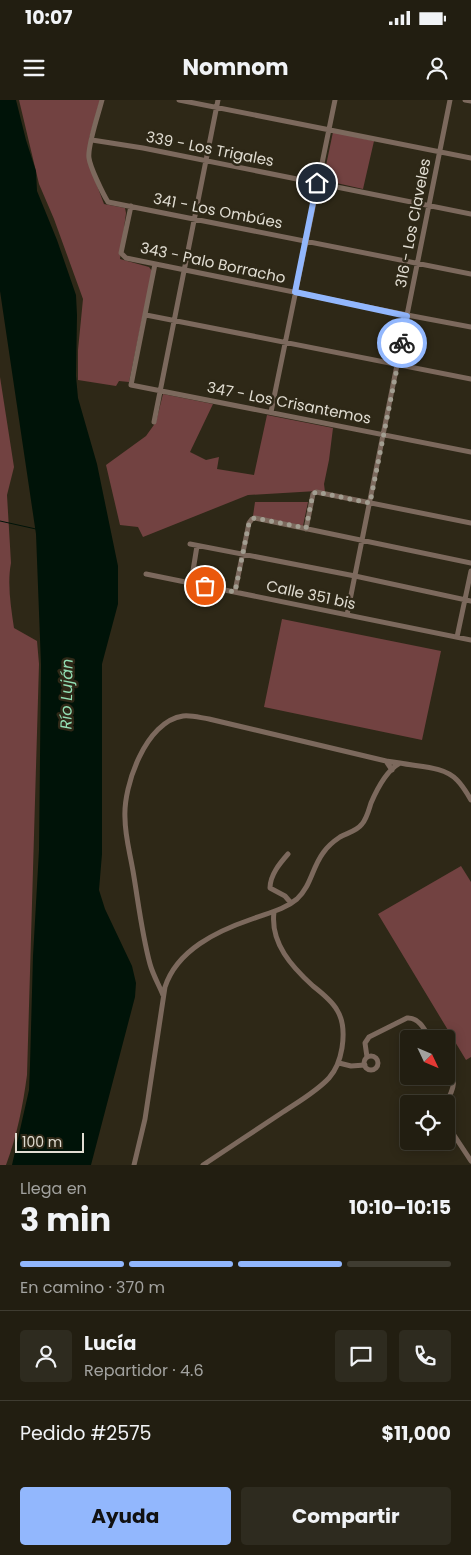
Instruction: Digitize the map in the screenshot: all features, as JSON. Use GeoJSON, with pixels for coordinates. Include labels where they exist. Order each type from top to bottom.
{"type":"FeatureCollection","features":[{"type":"Feature","properties":{"kind":"street"},"geometry":{"type":"LineString","coordinates":[[92,140],[102,100]]}},
{"type":"Feature","properties":{"kind":"street"},"geometry":{"type":"LineString","coordinates":[[179,100],[471,158]]}},
{"type":"Feature","properties":{"kind":"street"},"geometry":{"type":"LineString","coordinates":[[154,422],[218,100]]}},
{"type":"Feature","properties":{"kind":"street"},"geometry":{"type":"LineString","coordinates":[[271,412],[335,100]]}},
{"type":"Feature","properties":{"kind":"street","name":"316 - Los Claveles"},"geometry":{"type":"LineString","coordinates":[[347,615],[450,100]]}},
{"type":"Feature","properties":{"kind":"street"},"geometry":{"type":"LineString","coordinates":[[465,100],[471,101]]}},
{"type":"Feature","properties":{"kind":"street","name":"339 - Los Trigales"},"geometry":{"type":"LineString","coordinates":[[92,140],[143,148],[471,214]]}},
{"type":"Feature","properties":{"kind":"street","name":"341 - Los Ombúes"},"geometry":{"type":"LineString","coordinates":[[92,140],[89,158],[108,202],[471,274]]}},
{"type":"Feature","properties":{"kind":"street","name":"343 - Palo Borracho"},"geometry":{"type":"LineString","coordinates":[[131,206],[121,253],[126,258],[407,316],[471,327]]}},
{"type":"Feature","properties":{"kind":"street"},"geometry":{"type":"LineString","coordinates":[[155,264],[146,315],[471,379]]}},
{"type":"Feature","properties":{"kind":"street","name":"347 - Los Crisantemos"},"geometry":{"type":"LineString","coordinates":[[146,315],[131,385],[471,452]]}},
{"type":"Feature","properties":{"kind":"street"},"geometry":{"type":"LineString","coordinates":[[306,528],[313,494],[316,492],[471,523]]}},
{"type":"Feature","properties":{"kind":"street"},"geometry":{"type":"LineString","coordinates":[[235,592],[249,523],[255,518],[471,563]]}},
{"type":"Feature","properties":{"kind":"street"},"geometry":{"type":"LineString","coordinates":[[190,544],[468,600]]}},
{"type":"Feature","properties":{"kind":"street"},"geometry":{"type":"LineString","coordinates":[[190,583],[197,546]]}},
{"type":"Feature","properties":{"kind":"street"},"geometry":{"type":"LineString","coordinates":[[458,638],[468,600],[471,571]]}},
{"type":"Feature","properties":{"kind":"street","name":"Calle 351 bis"},"geometry":{"type":"LineString","coordinates":[[146,574],[471,640]]}},
{"type":"Feature","properties":{"kind":"street"},"geometry":{"type":"LineString","coordinates":[[163,996],[150,964],[125,817],[129,787],[135,766],[145,746],[161,726],[182,716],[193,716],[386,761],[443,771],[460,782],[471,800]]}},
{"type":"Feature","properties":{"kind":"street"},"geometry":{"type":"LineString","coordinates":[[386,761],[392,770]]}},
{"type":"Feature","properties":{"kind":"street"},"geometry":{"type":"LineString","coordinates":[[134,1165],[145,1119],[163,996],[168,979],[174,968],[193,949],[208,938],[274,912],[291,903],[305,891],[323,852],[340,837],[361,825],[374,796],[392,770],[400,763]]}},
{"type":"Feature","properties":{"kind":"street"},"geometry":{"type":"LineString","coordinates":[[288,854],[281,862],[270,884],[270,888],[286,896],[291,903]]}},
{"type":"Feature","properties":{"kind":"street"},"geometry":{"type":"LineString","coordinates":[[203,1165],[310,1094],[329,1078],[339,1063],[343,1039],[341,1019],[330,1000],[308,981],[284,953],[274,931],[274,912]]}},
{"type":"Feature","properties":{"kind":"street"},"geometry":{"type":"LineString","coordinates":[[365,1065],[367,1058],[365,1043],[369,1037],[407,1018],[418,1021],[424,1030]]}},
{"type":"Feature","properties":{"kind":"street"},"geometry":{"type":"LineString","coordinates":[[339,1063],[351,1066],[365,1065],[368,1069],[376,1067],[378,1064],[377,1059],[374,1057],[367,1058]]}},
{"type":"Feature","properties":{"kind":"street"},"geometry":{"type":"LineString","coordinates":[[455,1137],[471,1161]]}},
{"type":"Feature","properties":{"kind":"shaded area"},"geometry":{"type":"Polygon","coordinates":[[[19,100],[100,100],[89,139],[90,167],[104,204],[125,208],[120,259],[149,267],[152,271],[129,382],[119,381],[116,386],[78,380],[78,350],[83,299],[54,219],[39,184],[19,100]]]}},
{"type":"Feature","properties":{"kind":"shaded area"},"geometry":{"type":"Polygon","coordinates":[[[333,132],[374,141],[363,189],[323,180],[333,132]]]}},
{"type":"Feature","properties":{"kind":"shaded area"},"geometry":{"type":"Polygon","coordinates":[[[0,377],[14,467],[7,495],[11,563],[9,587],[14,628],[37,641],[39,664],[27,1075],[19,1120],[6,1165],[0,1165],[0,377]]]}},
{"type":"Feature","properties":{"kind":"shaded area"},"geometry":{"type":"Polygon","coordinates":[[[163,394],[213,404],[190,452],[206,460],[219,457],[217,469],[254,475],[267,415],[333,428],[324,484],[325,492],[248,495],[143,537],[138,527],[120,525],[106,465],[146,436],[156,422],[163,394]]]}},
{"type":"Feature","properties":{"kind":"shaded area"},"geometry":{"type":"Polygon","coordinates":[[[255,502],[308,502],[303,526],[253,516],[255,502]]]}},
{"type":"Feature","properties":{"kind":"shaded area"},"geometry":{"type":"Polygon","coordinates":[[[282,619],[441,651],[422,740],[264,707],[282,619]]]}},
{"type":"Feature","properties":{"kind":"shaded area"},"geometry":{"type":"Polygon","coordinates":[[[461,866],[471,882],[471,1057],[466,1060],[455,1042],[455,1030],[448,1030],[378,914],[461,866]]]}},
{"type":"Feature","properties":{"kind":"water","name":"Río Luján"},"geometry":{"type":"Polygon","coordinates":[[[0,100],[16,100],[36,171],[37,191],[57,240],[76,295],[76,376],[78,398],[97,464],[118,566],[118,604],[102,664],[102,854],[99,890],[105,909],[132,966],[136,983],[135,997],[91,1165],[12,1165],[29,1090],[33,956],[39,850],[41,665],[36,534],[0,291],[0,100]]]}},
{"type":"Feature","properties":{"kind":"waterway"},"geometry":{"type":"LineString","coordinates":[[0,521],[36,529]]}},
{"type":"Feature","properties":{"kind":"way so far"},"geometry":{"type":"LineString","coordinates":[[205,586],[235,592],[249,523],[252,519],[306,528],[313,494],[316,492],[370,503],[402,343]]}},
{"type":"Feature","properties":{"kind":"route"},"geometry":{"type":"LineString","coordinates":[[317,183],[295,292],[407,316],[402,343]]}}]}
